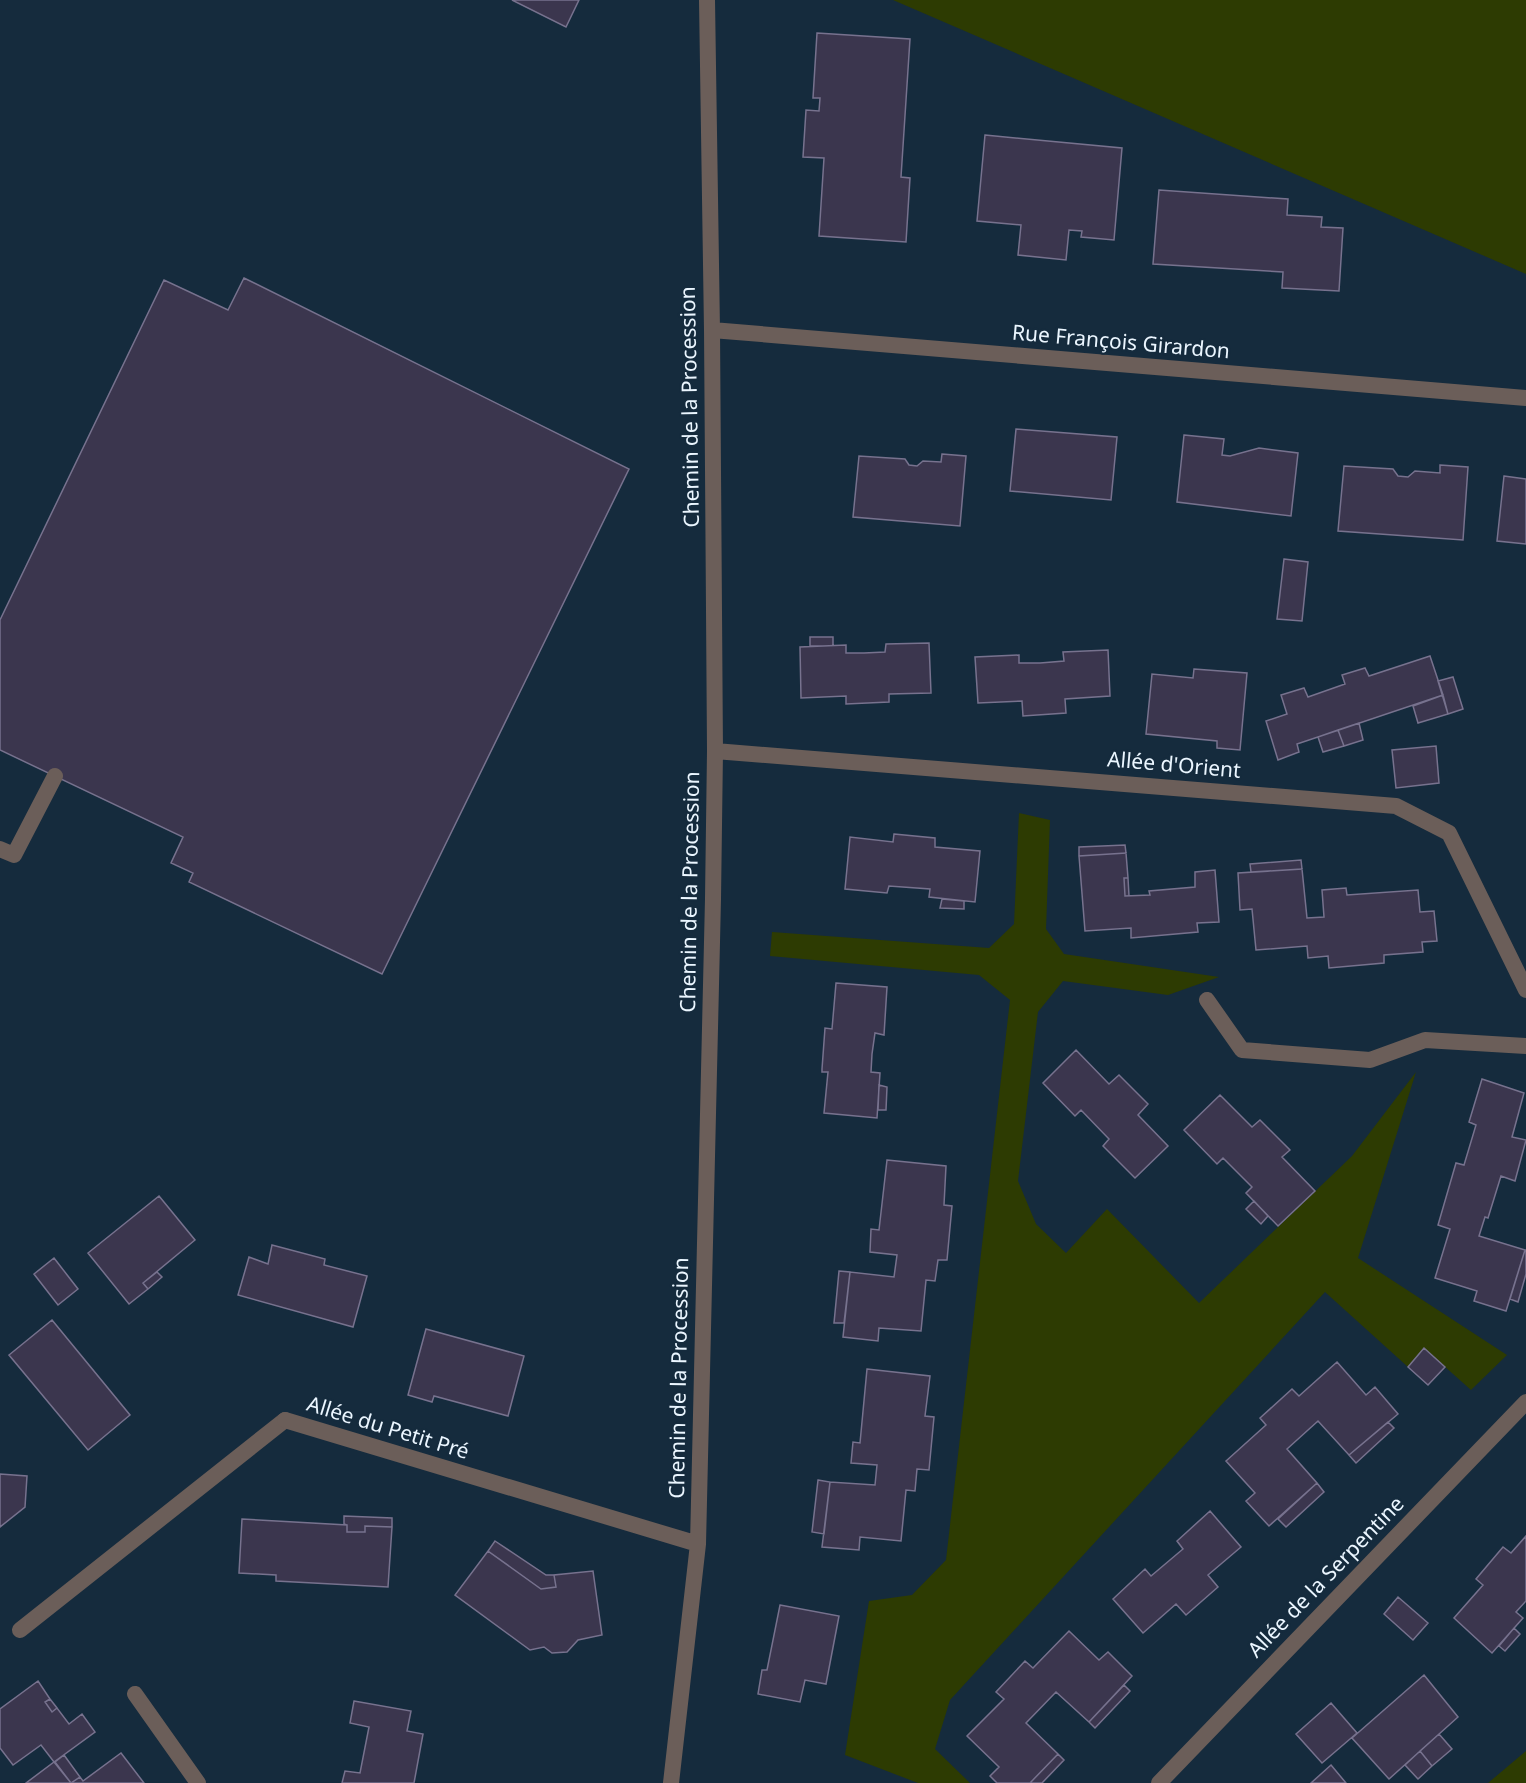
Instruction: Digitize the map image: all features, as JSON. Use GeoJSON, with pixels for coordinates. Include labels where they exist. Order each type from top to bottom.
{"type":"FeatureCollection","features":[{"type":"Feature","properties":{"kind":"street","name":"Chemin de la Procession"},"geometry":{"type":"LineString","coordinates":[[671,1783],[698,1544],[715,751],[707,0]]}},
{"type":"Feature","properties":{"kind":"street","name":"Rue François Girardon"},"geometry":{"type":"LineString","coordinates":[[712,330],[1526,398]]}},
{"type":"Feature","properties":{"kind":"street","name":"Allée d'Orient"},"geometry":{"type":"LineString","coordinates":[[715,751],[1396,806],[1449,833],[1526,990]]}},
{"type":"Feature","properties":{"kind":"street"},"geometry":{"type":"LineString","coordinates":[[0,849],[14,855],[55,776]]}},
{"type":"Feature","properties":{"kind":"street"},"geometry":{"type":"LineString","coordinates":[[1207,1000],[1242,1050],[1370,1060],[1425,1040],[1526,1046]]}},
{"type":"Feature","properties":{"kind":"street","name":"Allée de la Serpentine"},"geometry":{"type":"LineString","coordinates":[[1159,1783],[1526,1402]]}},
{"type":"Feature","properties":{"kind":"street","name":"Allée du Petit Pré"},"geometry":{"type":"LineString","coordinates":[[20,1630],[285,1420],[698,1544]]}},
{"type":"Feature","properties":{"kind":"street"},"geometry":{"type":"LineString","coordinates":[[135,1694],[198,1783]]}},
{"type":"Feature","properties":{"kind":"green space"},"geometry":{"type":"Polygon","coordinates":[[[893,0],[1526,0],[1526,274],[893,0]]]}},
{"type":"Feature","properties":{"kind":"green space"},"geometry":{"type":"Polygon","coordinates":[[[1019,813],[1050,820],[1046,929],[1064,954],[1219,977],[1168,995],[1063,981],[1038,1012],[1018,1181],[1036,1224],[1066,1253],[1107,1209],[1199,1303],[1352,1156],[1416,1072],[1358,1258],[1507,1355],[1471,1390],[1425,1349],[1408,1367],[1325,1292],[950,1700],[935,1749],[970,1783],[918,1783],[845,1755],[869,1601],[912,1595],[946,1560],[1010,1000],[979,975],[770,956],[772,932],[989,948],[1014,924],[1019,813]]]}},
{"type":"Feature","properties":{"kind":"green space"},"geometry":{"type":"Polygon","coordinates":[[[1526,1751],[1526,1783],[1488,1783],[1526,1751]]]}},
{"type":"Feature","properties":{"kind":"building"},"geometry":{"type":"Polygon","coordinates":[[[512,0],[579,0],[566,27],[512,0]]]}},
{"type":"Feature","properties":{"kind":"building"},"geometry":{"type":"Polygon","coordinates":[[[817,33],[910,39],[901,177],[910,178],[906,242],[819,236],[824,158],[803,157],[806,110],[819,111],[820,98],[813,98],[817,33]]]}},
{"type":"Feature","properties":{"kind":"building"},"geometry":{"type":"Polygon","coordinates":[[[985,135],[1122,148],[1114,240],[1081,237],[1082,231],[1069,230],[1066,260],[1018,255],[1021,225],[977,221],[985,135]]]}},
{"type":"Feature","properties":{"kind":"building"},"geometry":{"type":"Polygon","coordinates":[[[1159,190],[1288,199],[1287,215],[1322,217],[1321,227],[1343,228],[1339,291],[1282,288],[1283,272],[1153,264],[1159,190]]]}},
{"type":"Feature","properties":{"kind":"building"},"geometry":{"type":"Polygon","coordinates":[[[244,278],[629,469],[382,974],[189,882],[193,873],[171,863],[183,837],[0,750],[0,620],[164,280],[228,310],[244,278]]]}},
{"type":"Feature","properties":{"kind":"building"},"geometry":{"type":"Polygon","coordinates":[[[1016,429],[1117,437],[1111,500],[1010,491],[1016,429]]]}},
{"type":"Feature","properties":{"kind":"building"},"geometry":{"type":"Polygon","coordinates":[[[1184,435],[1224,439],[1222,455],[1230,456],[1259,448],[1298,453],[1291,516],[1177,502],[1184,435]]]}},
{"type":"Feature","properties":{"kind":"building"},"geometry":{"type":"Polygon","coordinates":[[[942,454],[966,456],[960,526],[853,517],[859,456],[905,459],[909,465],[917,466],[923,461],[941,462],[942,454]]]}},
{"type":"Feature","properties":{"kind":"building"},"geometry":{"type":"Polygon","coordinates":[[[1440,465],[1468,467],[1463,540],[1338,531],[1344,466],[1393,469],[1398,476],[1408,477],[1415,471],[1440,473],[1440,465]]]}},
{"type":"Feature","properties":{"kind":"building"},"geometry":{"type":"Polygon","coordinates":[[[1504,476],[1526,479],[1526,544],[1497,541],[1504,476]]]}},
{"type":"Feature","properties":{"kind":"building"},"geometry":{"type":"Polygon","coordinates":[[[1284,559],[1308,562],[1302,621],[1277,619],[1284,559]]]}},
{"type":"Feature","properties":{"kind":"building"},"geometry":{"type":"Polygon","coordinates":[[[810,637],[833,637],[833,646],[810,646],[810,637]]]}},
{"type":"Feature","properties":{"kind":"building"},"geometry":{"type":"Polygon","coordinates":[[[929,643],[931,693],[889,694],[889,702],[846,704],[846,696],[801,698],[800,647],[846,645],[846,653],[864,653],[885,652],[886,644],[929,643]]]}},
{"type":"Feature","properties":{"kind":"building"},"geometry":{"type":"Polygon","coordinates":[[[1108,650],[1110,696],[1065,699],[1066,713],[1023,716],[1022,701],[978,703],[975,657],[1019,655],[1019,663],[1040,663],[1064,661],[1063,652],[1108,650]]]}},
{"type":"Feature","properties":{"kind":"building"},"geometry":{"type":"Polygon","coordinates":[[[1430,656],[1443,695],[1297,744],[1299,752],[1278,760],[1266,721],[1287,714],[1281,695],[1304,688],[1308,697],[1345,684],[1342,675],[1365,668],[1369,676],[1430,656]]]}},
{"type":"Feature","properties":{"kind":"building"},"geometry":{"type":"Polygon","coordinates":[[[1194,669],[1247,673],[1240,750],[1217,748],[1217,741],[1146,734],[1152,674],[1193,678],[1194,669]]]}},
{"type":"Feature","properties":{"kind":"building"},"geometry":{"type":"Polygon","coordinates":[[[1453,677],[1463,709],[1448,714],[1438,681],[1453,677]]]}},
{"type":"Feature","properties":{"kind":"building"},"geometry":{"type":"Polygon","coordinates":[[[1443,695],[1448,714],[1418,723],[1413,706],[1443,695]]]}},
{"type":"Feature","properties":{"kind":"building"},"geometry":{"type":"Polygon","coordinates":[[[1359,723],[1363,740],[1344,746],[1338,730],[1359,723]]]}},
{"type":"Feature","properties":{"kind":"building"},"geometry":{"type":"Polygon","coordinates":[[[1338,730],[1344,746],[1323,752],[1318,737],[1338,730]]]}},
{"type":"Feature","properties":{"kind":"building"},"geometry":{"type":"Polygon","coordinates":[[[1436,746],[1439,783],[1396,788],[1392,750],[1436,746]]]}},
{"type":"Feature","properties":{"kind":"building"},"geometry":{"type":"Polygon","coordinates":[[[894,834],[935,838],[935,847],[980,851],[975,902],[929,897],[930,889],[889,886],[887,893],[845,889],[850,837],[893,842],[894,834]]]}},
{"type":"Feature","properties":{"kind":"building"},"geometry":{"type":"Polygon","coordinates":[[[1125,845],[1126,853],[1079,856],[1079,847],[1125,845]]]}},
{"type":"Feature","properties":{"kind":"building"},"geometry":{"type":"Polygon","coordinates":[[[1126,853],[1128,878],[1124,878],[1125,896],[1150,895],[1149,891],[1195,887],[1195,872],[1215,870],[1219,922],[1197,923],[1198,932],[1131,938],[1131,928],[1085,931],[1079,856],[1126,853]]]}},
{"type":"Feature","properties":{"kind":"building"},"geometry":{"type":"Polygon","coordinates":[[[1301,860],[1302,869],[1251,872],[1250,864],[1301,860]]]}},
{"type":"Feature","properties":{"kind":"building"},"geometry":{"type":"Polygon","coordinates":[[[1302,869],[1307,918],[1324,917],[1322,890],[1346,888],[1347,895],[1418,890],[1420,912],[1434,911],[1437,941],[1422,942],[1423,952],[1384,955],[1384,963],[1329,968],[1328,956],[1308,958],[1307,946],[1256,950],[1252,909],[1240,910],[1238,873],[1302,869]]]}},
{"type":"Feature","properties":{"kind":"building"},"geometry":{"type":"Polygon","coordinates":[[[1124,878],[1128,878],[1129,896],[1125,896],[1124,878]]]}},
{"type":"Feature","properties":{"kind":"building"},"geometry":{"type":"Polygon","coordinates":[[[942,899],[964,901],[964,909],[940,908],[942,899]]]}},
{"type":"Feature","properties":{"kind":"building"},"geometry":{"type":"Polygon","coordinates":[[[836,983],[887,987],[884,1035],[875,1033],[872,1054],[871,1072],[880,1073],[877,1118],[824,1113],[828,1072],[822,1072],[825,1028],[832,1029],[836,983]]]}},
{"type":"Feature","properties":{"kind":"building"},"geometry":{"type":"Polygon","coordinates":[[[1076,1050],[1109,1084],[1119,1075],[1148,1104],[1138,1115],[1168,1146],[1135,1178],[1103,1146],[1109,1139],[1081,1110],[1075,1116],[1043,1083],[1076,1050]]]}},
{"type":"Feature","properties":{"kind":"building"},"geometry":{"type":"Polygon","coordinates":[[[1482,1079],[1524,1093],[1512,1137],[1526,1140],[1515,1181],[1501,1176],[1488,1218],[1485,1217],[1479,1236],[1525,1250],[1506,1311],[1474,1301],[1477,1291],[1435,1278],[1450,1229],[1438,1225],[1456,1163],[1464,1165],[1476,1125],[1469,1122],[1482,1079]]]}},
{"type":"Feature","properties":{"kind":"building"},"geometry":{"type":"Polygon","coordinates":[[[879,1085],[887,1087],[886,1110],[878,1110],[879,1085]]]}},
{"type":"Feature","properties":{"kind":"building"},"geometry":{"type":"Polygon","coordinates":[[[1220,1095],[1252,1127],[1260,1120],[1290,1150],[1282,1157],[1315,1191],[1278,1226],[1246,1193],[1252,1187],[1223,1158],[1217,1164],[1184,1130],[1220,1095]]]}},
{"type":"Feature","properties":{"kind":"building"},"geometry":{"type":"Polygon","coordinates":[[[887,1160],[946,1166],[944,1205],[952,1206],[947,1260],[938,1260],[935,1281],[926,1280],[921,1331],[879,1328],[878,1341],[843,1337],[850,1272],[894,1277],[897,1255],[870,1252],[871,1229],[879,1230],[887,1160]]]}},
{"type":"Feature","properties":{"kind":"building"},"geometry":{"type":"Polygon","coordinates":[[[159,1196],[195,1240],[143,1283],[148,1289],[129,1304],[88,1253],[159,1196]]]}},
{"type":"Feature","properties":{"kind":"building"},"geometry":{"type":"Polygon","coordinates":[[[1254,1201],[1268,1216],[1261,1224],[1246,1209],[1254,1201]]]}},
{"type":"Feature","properties":{"kind":"building"},"geometry":{"type":"Polygon","coordinates":[[[272,1245],[325,1259],[324,1265],[367,1276],[353,1327],[238,1295],[249,1257],[268,1264],[272,1245]]]}},
{"type":"Feature","properties":{"kind":"building"},"geometry":{"type":"Polygon","coordinates":[[[1525,1250],[1526,1274],[1518,1302],[1510,1299],[1525,1250]]]}},
{"type":"Feature","properties":{"kind":"building"},"geometry":{"type":"Polygon","coordinates":[[[54,1258],[78,1289],[58,1305],[34,1274],[54,1258]]]}},
{"type":"Feature","properties":{"kind":"building"},"geometry":{"type":"Polygon","coordinates":[[[839,1271],[850,1272],[844,1323],[834,1323],[839,1271]]]}},
{"type":"Feature","properties":{"kind":"building"},"geometry":{"type":"Polygon","coordinates":[[[157,1272],[162,1277],[148,1289],[143,1283],[157,1272]]]}},
{"type":"Feature","properties":{"kind":"building"},"geometry":{"type":"Polygon","coordinates":[[[52,1320],[130,1415],[88,1450],[9,1355],[52,1320]]]}},
{"type":"Feature","properties":{"kind":"building"},"geometry":{"type":"Polygon","coordinates":[[[426,1329],[524,1356],[508,1416],[434,1396],[432,1402],[408,1395],[426,1329]]]}},
{"type":"Feature","properties":{"kind":"building"},"geometry":{"type":"Polygon","coordinates":[[[1424,1348],[1445,1367],[1428,1385],[1408,1367],[1424,1348]]]}},
{"type":"Feature","properties":{"kind":"building"},"geometry":{"type":"Polygon","coordinates":[[[1337,1362],[1366,1395],[1375,1387],[1398,1414],[1349,1455],[1318,1421],[1287,1449],[1317,1483],[1269,1526],[1246,1501],[1255,1493],[1226,1461],[1266,1425],[1260,1418],[1292,1389],[1299,1396],[1337,1362]]]}},
{"type":"Feature","properties":{"kind":"building"},"geometry":{"type":"Polygon","coordinates":[[[867,1369],[930,1376],[925,1416],[934,1417],[929,1470],[917,1469],[915,1491],[906,1490],[901,1541],[860,1537],[859,1550],[822,1547],[830,1482],[875,1485],[877,1465],[851,1463],[853,1442],[860,1443],[867,1369]]]}},
{"type":"Feature","properties":{"kind":"building"},"geometry":{"type":"Polygon","coordinates":[[[1388,1422],[1394,1428],[1356,1463],[1349,1455],[1388,1422]]]}},
{"type":"Feature","properties":{"kind":"building"},"geometry":{"type":"Polygon","coordinates":[[[0,1474],[27,1476],[25,1507],[0,1527],[0,1474]]]}},
{"type":"Feature","properties":{"kind":"building"},"geometry":{"type":"Polygon","coordinates":[[[818,1480],[830,1482],[824,1534],[812,1532],[818,1480]]]}},
{"type":"Feature","properties":{"kind":"building"},"geometry":{"type":"Polygon","coordinates":[[[1317,1483],[1324,1492],[1286,1527],[1278,1519],[1317,1483]]]}},
{"type":"Feature","properties":{"kind":"building"},"geometry":{"type":"Polygon","coordinates":[[[1210,1511],[1241,1547],[1208,1575],[1218,1587],[1186,1615],[1176,1604],[1143,1633],[1113,1599],[1145,1569],[1151,1576],[1183,1549],[1177,1541],[1210,1511]]]}},
{"type":"Feature","properties":{"kind":"building"},"geometry":{"type":"Polygon","coordinates":[[[344,1516],[392,1518],[392,1527],[365,1526],[365,1532],[347,1532],[344,1516]]]}},
{"type":"Feature","properties":{"kind":"building"},"geometry":{"type":"Polygon","coordinates":[[[242,1519],[347,1525],[347,1532],[365,1532],[365,1526],[392,1527],[388,1587],[276,1581],[276,1575],[239,1573],[242,1519]]]}},
{"type":"Feature","properties":{"kind":"building"},"geometry":{"type":"Polygon","coordinates":[[[1526,1536],[1526,1601],[1516,1612],[1523,1618],[1492,1653],[1454,1618],[1483,1585],[1476,1579],[1503,1547],[1511,1553],[1526,1536]]]}},
{"type":"Feature","properties":{"kind":"building"},"geometry":{"type":"Polygon","coordinates":[[[495,1541],[546,1575],[554,1575],[556,1587],[541,1589],[488,1551],[495,1541]]]}},
{"type":"Feature","properties":{"kind":"building"},"geometry":{"type":"Polygon","coordinates":[[[488,1551],[541,1589],[556,1587],[554,1575],[593,1571],[602,1635],[578,1640],[567,1652],[552,1653],[544,1647],[530,1650],[455,1595],[488,1551]]]}},
{"type":"Feature","properties":{"kind":"building"},"geometry":{"type":"Polygon","coordinates":[[[1398,1597],[1428,1623],[1413,1640],[1384,1614],[1398,1597]]]}},
{"type":"Feature","properties":{"kind":"building"},"geometry":{"type":"Polygon","coordinates":[[[780,1605],[839,1616],[826,1684],[805,1680],[800,1702],[758,1694],[762,1670],[767,1670],[780,1605]]]}},
{"type":"Feature","properties":{"kind":"building"},"geometry":{"type":"Polygon","coordinates":[[[1514,1628],[1520,1634],[1505,1651],[1499,1646],[1514,1628]]]}},
{"type":"Feature","properties":{"kind":"building"},"geometry":{"type":"Polygon","coordinates":[[[1069,1631],[1099,1660],[1108,1652],[1132,1676],[1089,1722],[1056,1692],[1026,1723],[1058,1754],[1030,1783],[997,1783],[990,1776],[999,1767],[967,1736],[1004,1699],[996,1692],[1025,1661],[1033,1668],[1069,1631]]]}},
{"type":"Feature","properties":{"kind":"building"},"geometry":{"type":"Polygon","coordinates":[[[1424,1675],[1458,1717],[1389,1779],[1352,1738],[1424,1675]]]}},
{"type":"Feature","properties":{"kind":"building"},"geometry":{"type":"Polygon","coordinates":[[[38,1681],[50,1699],[45,1702],[52,1712],[57,1708],[69,1724],[82,1714],[95,1732],[54,1762],[41,1745],[13,1765],[0,1748],[0,1709],[38,1681]]]}},
{"type":"Feature","properties":{"kind":"building"},"geometry":{"type":"Polygon","coordinates":[[[1124,1685],[1130,1691],[1095,1728],[1089,1722],[1124,1685]]]}},
{"type":"Feature","properties":{"kind":"building"},"geometry":{"type":"Polygon","coordinates":[[[50,1699],[57,1708],[52,1712],[45,1702],[50,1699]]]}},
{"type":"Feature","properties":{"kind":"building"},"geometry":{"type":"Polygon","coordinates":[[[354,1701],[411,1711],[407,1731],[423,1734],[414,1783],[342,1783],[345,1771],[360,1773],[369,1727],[350,1723],[354,1701]]]}},
{"type":"Feature","properties":{"kind":"building"},"geometry":{"type":"Polygon","coordinates":[[[1331,1703],[1357,1733],[1322,1763],[1296,1734],[1331,1703]]]}},
{"type":"Feature","properties":{"kind":"building"},"geometry":{"type":"Polygon","coordinates":[[[1439,1734],[1452,1749],[1432,1766],[1420,1751],[1439,1734]]]}},
{"type":"Feature","properties":{"kind":"building"},"geometry":{"type":"Polygon","coordinates":[[[1420,1751],[1432,1766],[1418,1779],[1405,1765],[1420,1751]]]}},
{"type":"Feature","properties":{"kind":"building"},"geometry":{"type":"Polygon","coordinates":[[[121,1753],[144,1783],[71,1783],[80,1777],[83,1781],[121,1753]]]}},
{"type":"Feature","properties":{"kind":"building"},"geometry":{"type":"Polygon","coordinates":[[[1058,1754],[1064,1760],[1042,1783],[1030,1783],[1058,1754]]]}},
{"type":"Feature","properties":{"kind":"building"},"geometry":{"type":"Polygon","coordinates":[[[64,1755],[80,1777],[71,1783],[55,1762],[64,1755]]]}},
{"type":"Feature","properties":{"kind":"building"},"geometry":{"type":"Polygon","coordinates":[[[54,1762],[71,1783],[26,1783],[54,1762]]]}},
{"type":"Feature","properties":{"kind":"building"},"geometry":{"type":"Polygon","coordinates":[[[1331,1765],[1346,1783],[1311,1783],[1331,1765]]]}}]}
